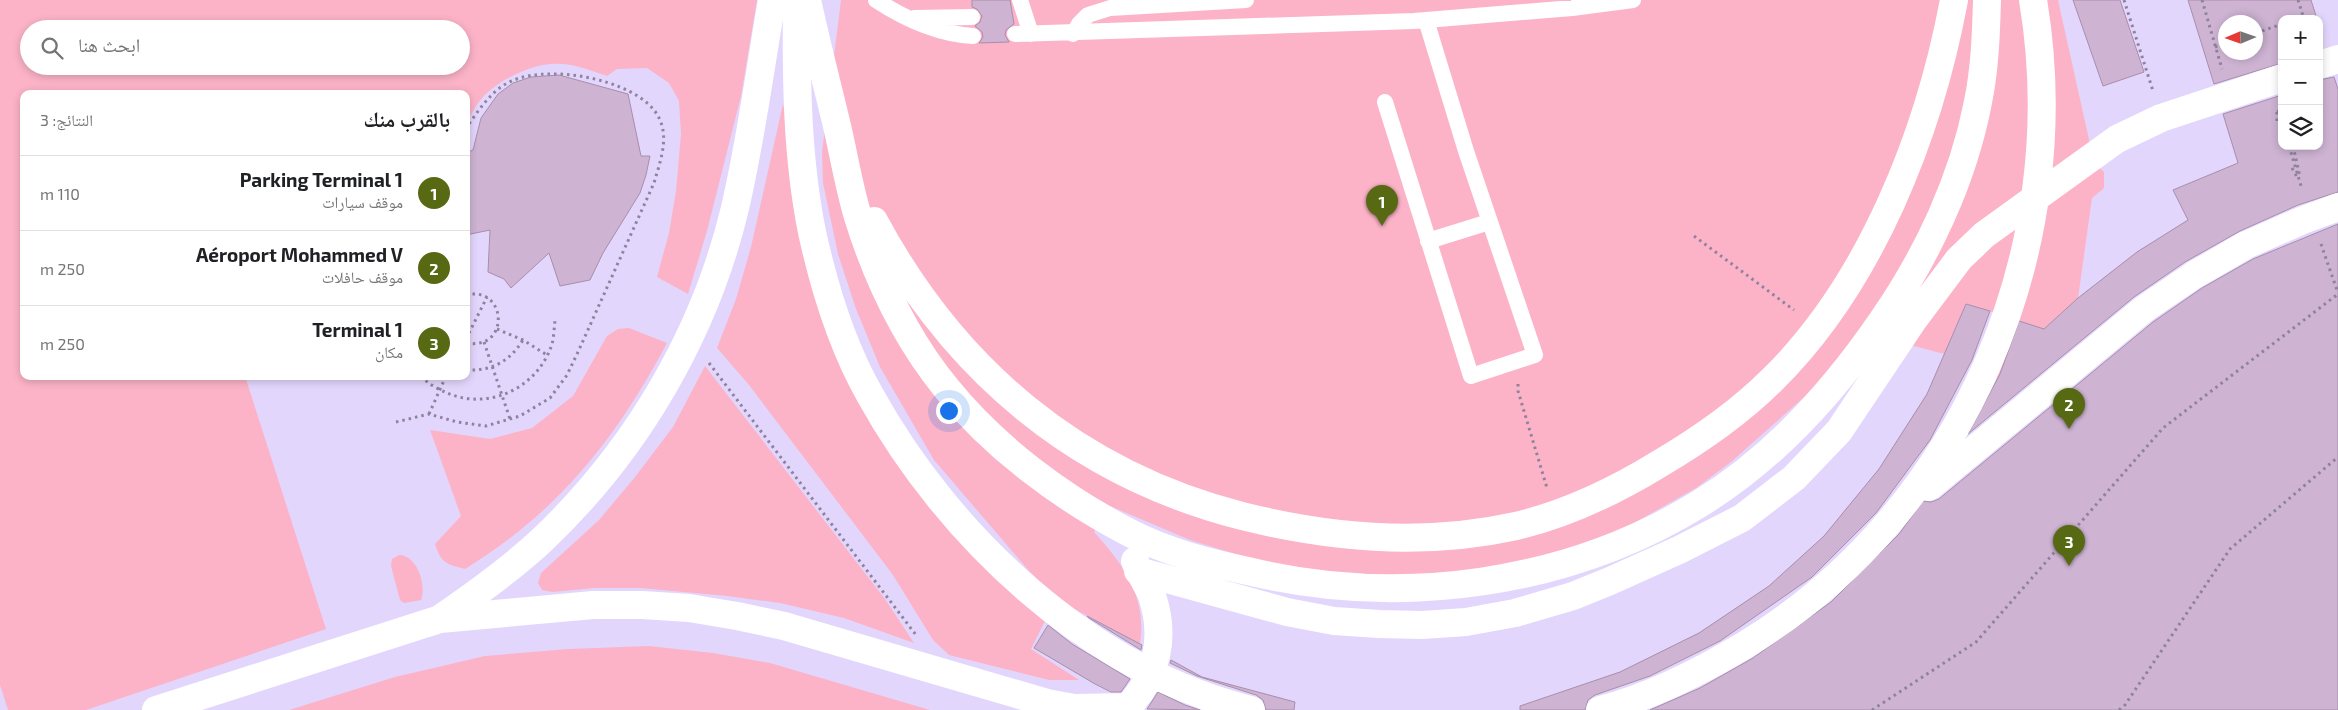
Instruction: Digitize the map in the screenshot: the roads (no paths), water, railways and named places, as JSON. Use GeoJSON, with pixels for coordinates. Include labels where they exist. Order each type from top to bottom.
{"type":"FeatureCollection","features":[{"type":"Feature","properties":{"kind":"street"},"geometry":{"type":"LineString","coordinates":[[440,619],[493,582],[542,540],[587,493],[633,435],[663,388],[686,343],[717,270],[735,208],[772,0]]}},
{"type":"Feature","properties":{"kind":"street"},"geometry":{"type":"LineString","coordinates":[[797,0],[796,46],[803,174],[812,231],[827,287],[846,342],[869,394],[900,444],[933,490],[972,535],[1012,576],[1054,612],[1103,645],[1154,674],[1208,697],[1251,710]]}},
{"type":"Feature","properties":{"kind":"street"},"geometry":{"type":"LineString","coordinates":[[807,0],[860,222],[884,286],[902,322],[946,388],[993,437],[1032,469],[1064,492],[1130,533],[1176,551],[1223,566],[1271,577],[1350,587],[1419,588],[1469,583],[1518,575],[1566,564],[1616,546],[1700,504],[1744,472],[1790,433],[1855,360],[1970,246],[2110,143],[2161,118],[2278,79]]}},
{"type":"Feature","properties":{"kind":"street"},"geometry":{"type":"LineString","coordinates":[[848,174],[890,252],[923,300],[988,376],[1021,406],[1057,434],[1134,479],[1208,507],[1286,526],[1351,535],[1421,537],[1491,530],[1555,515],[1632,481],[1714,429],[1775,377],[1817,328],[1840,296],[1874,237],[1911,156],[1939,69],[1954,0]]}},
{"type":"Feature","properties":{"kind":"street"},"geometry":{"type":"LineString","coordinates":[[1138,571],[1287,612],[1334,621],[1422,625],[1466,622],[1515,612],[1573,596],[1742,518],[1768,499],[1817,455],[1839,431],[1903,312],[1962,163],[1978,103],[1985,55],[1987,0]]}},
{"type":"Feature","properties":{"kind":"street"},"geometry":{"type":"LineString","coordinates":[[1600,710],[1666,686],[1719,661],[1769,630],[1822,591],[1859,556],[1899,512],[1951,439],[1973,400],[1992,358],[2008,317],[2025,254],[2035,198],[2041,107],[2040,57],[2033,0]]}},
{"type":"Feature","properties":{"kind":"street"},"geometry":{"type":"LineString","coordinates":[[2323,64],[2338,59]]}},
{"type":"Feature","properties":{"kind":"street"},"geometry":{"type":"LineString","coordinates":[[1899,512],[2144,309],[2194,275],[2246,245],[2338,207]]}},
{"type":"Feature","properties":{"kind":"street"},"geometry":{"type":"LineString","coordinates":[[1700,504],[1713,533]]}},
{"type":"Feature","properties":{"kind":"street"},"geometry":{"type":"LineString","coordinates":[[156,710],[440,619],[594,605],[642,605],[689,608],[784,626],[1047,703],[1074,708],[1129,709],[1149,679],[1158,650],[1159,628],[1151,593],[1138,571],[1130,533]]}},
{"type":"Feature","properties":{"kind":"lane"},"geometry":{"type":"LineString","coordinates":[[876,0],[940,32],[973,36]]}},
{"type":"Feature","properties":{"kind":"lane"},"geometry":{"type":"LineString","coordinates":[[1072,34],[1088,16],[1110,8],[1246,0]]}},
{"type":"Feature","properties":{"kind":"lane"},"geometry":{"type":"LineString","coordinates":[[1019,9],[1023,34],[1072,34],[1426,20],[1572,8],[1633,0]]}},
{"type":"Feature","properties":{"kind":"lane"},"geometry":{"type":"LineString","coordinates":[[909,18],[972,17]]}},
{"type":"Feature","properties":{"kind":"lane"},"geometry":{"type":"LineString","coordinates":[[1385,102],[1471,376],[1535,355],[1489,222],[1426,20]]}},
{"type":"Feature","properties":{"kind":"lane"},"geometry":{"type":"LineString","coordinates":[[1428,241],[1489,222]]}},
{"type":"Feature","properties":{"kind":"place","name":"Parking Terminal 1"},"geometry":{"type":"Point","coordinates":[1382,226]}},
{"type":"Feature","properties":{"kind":"place","name":"Aéroport Mohammed V"},"geometry":{"type":"Point","coordinates":[2069,429]}},
{"type":"Feature","properties":{"kind":"place","name":"Terminal 1"},"geometry":{"type":"Point","coordinates":[2069,566]}}]}
